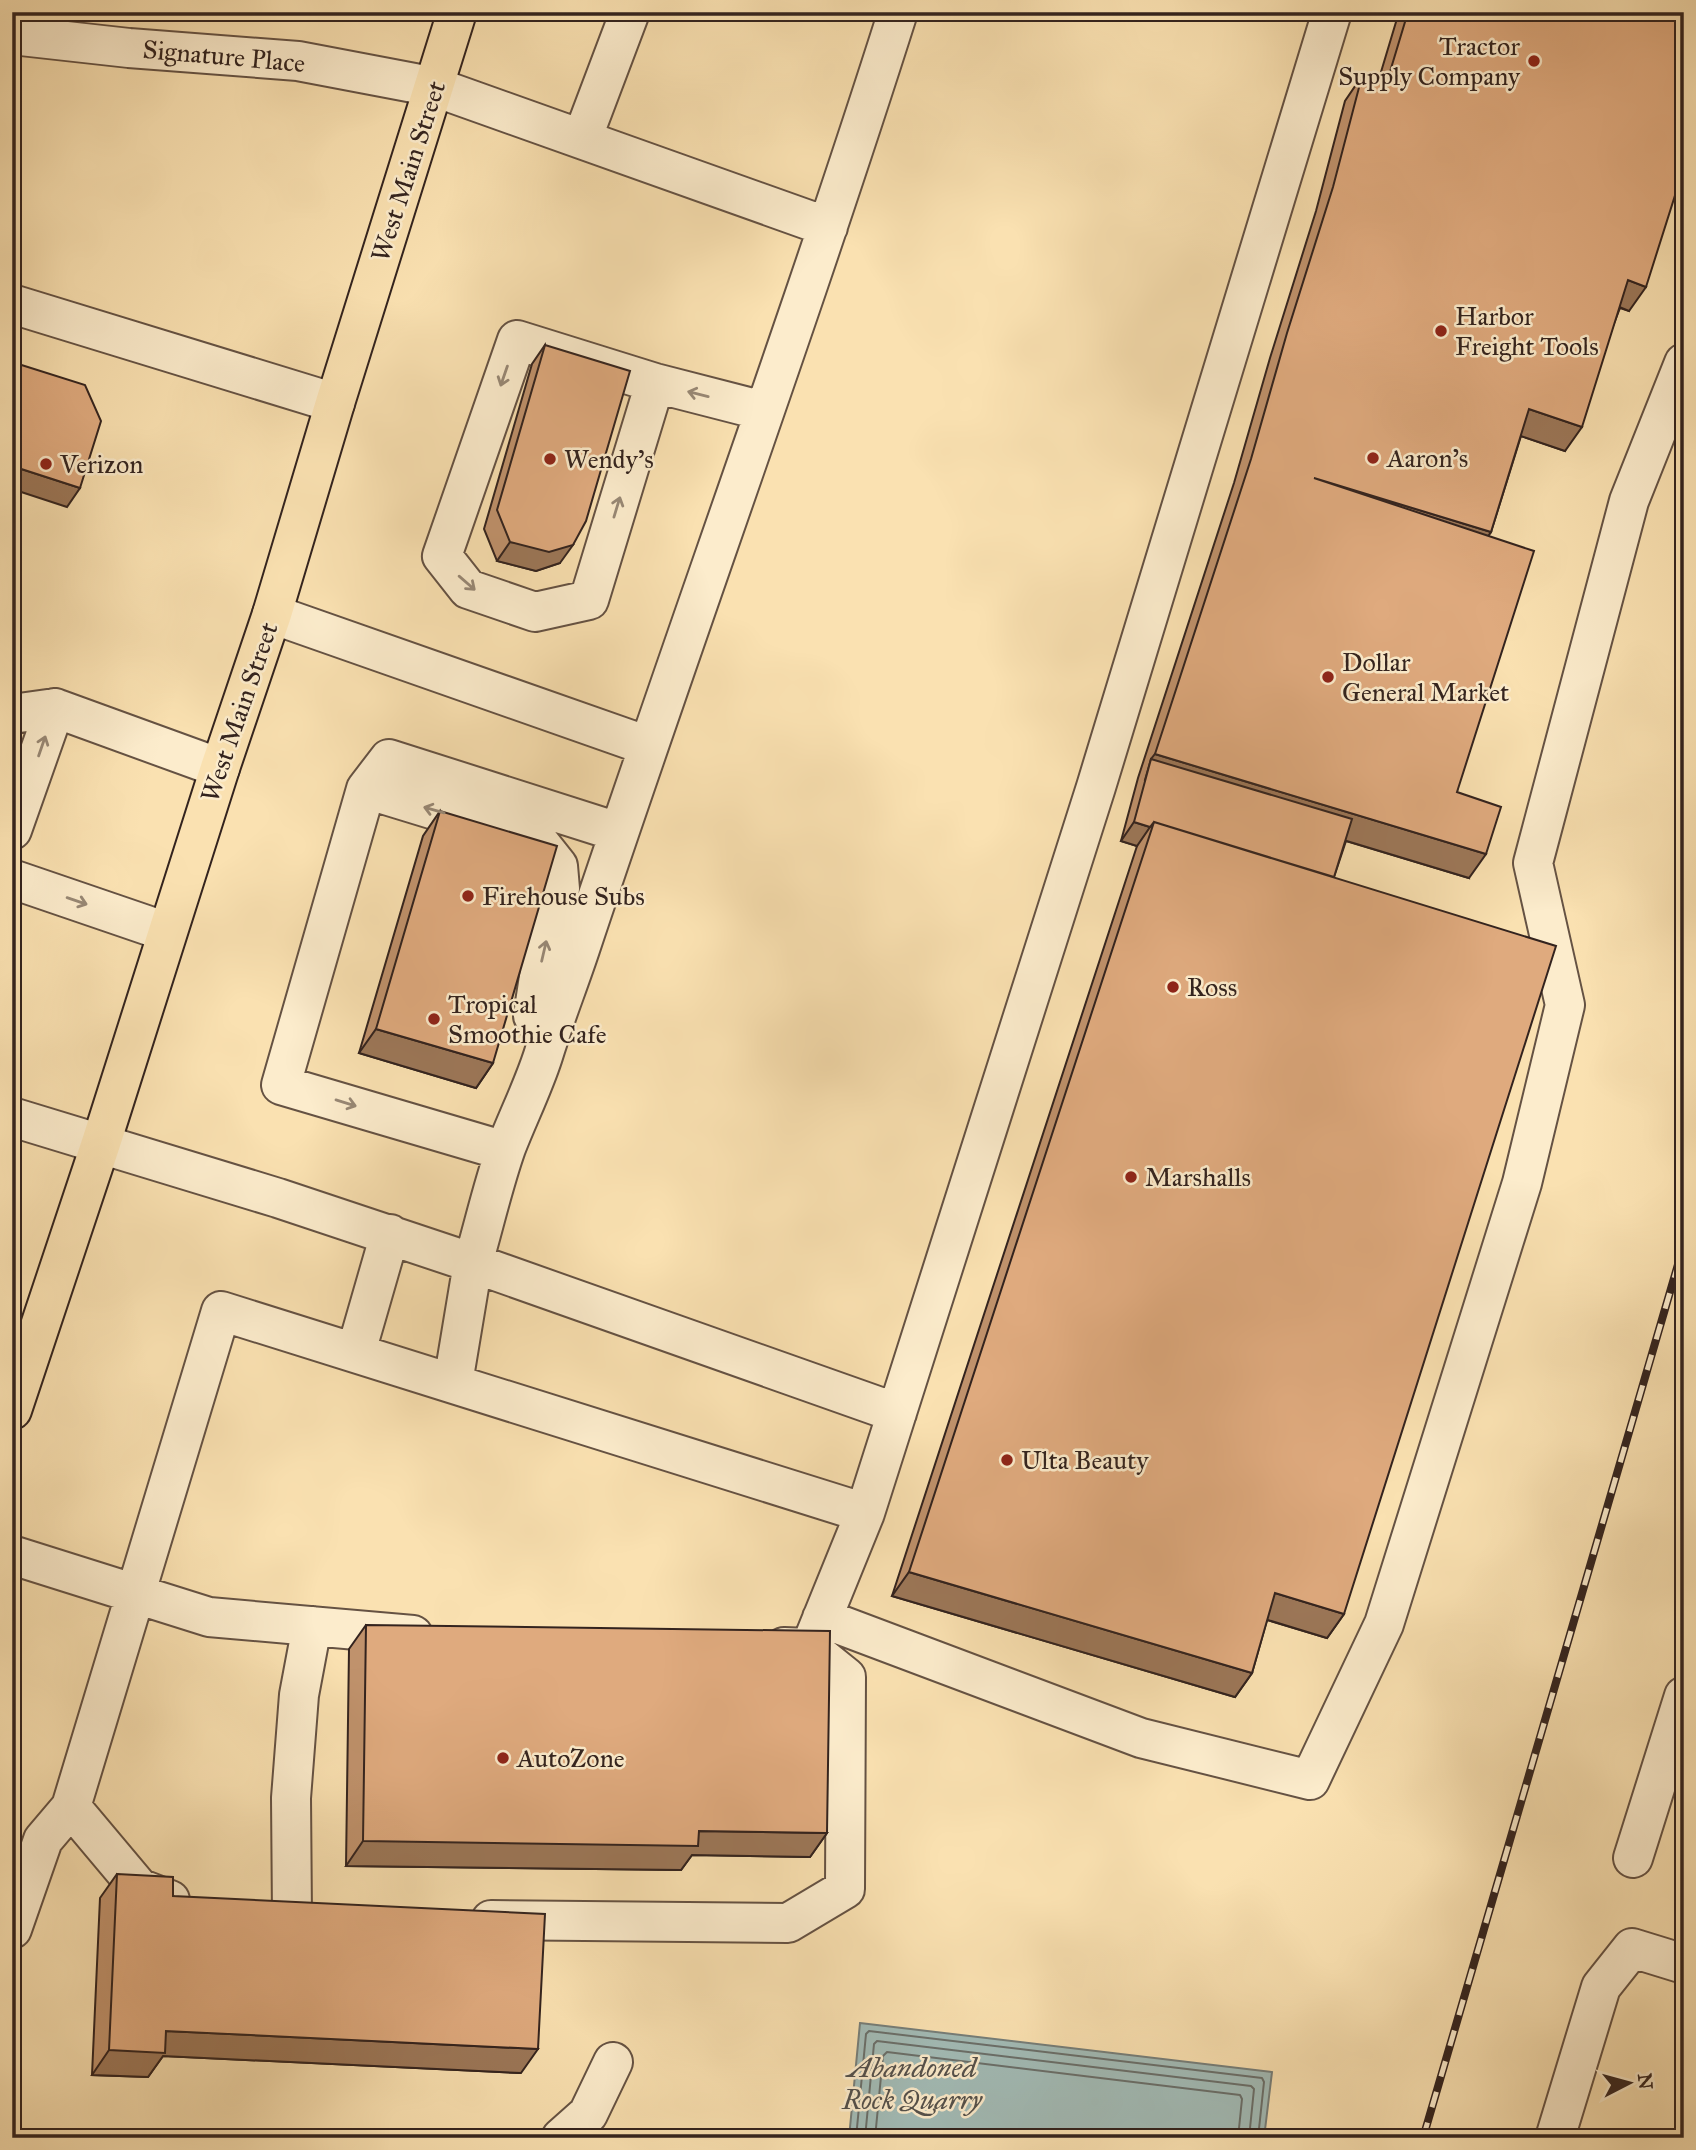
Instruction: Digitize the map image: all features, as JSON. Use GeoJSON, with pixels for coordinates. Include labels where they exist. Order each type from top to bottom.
{"type":"FeatureCollection","features":[{"type":"Feature","properties":{"kind":"main road","name":"West Main Street"},"geometry":{"type":"LineString","coordinates":[[12,1410],[272,614],[457,12]]}},
{"type":"Feature","properties":{"kind":"street"},"geometry":{"type":"LineString","coordinates":[[582,139],[630,12]]}},
{"type":"Feature","properties":{"kind":"street"},"geometry":{"type":"LineString","coordinates":[[453,1383],[473,1263],[505,1151],[543,1056],[547,1038],[579,952],[828,227],[898,12]]}},
{"type":"Feature","properties":{"kind":"street"},"geometry":{"type":"LineString","coordinates":[[816,1633],[865,1513],[1096,788],[1332,12]]}},
{"type":"Feature","properties":{"kind":"street","name":"Signature Place"},"geometry":{"type":"LineString","coordinates":[[12,35],[129,48],[298,61],[435,87],[828,227]]}},
{"type":"Feature","properties":{"kind":"street"},"geometry":{"type":"LineString","coordinates":[[12,304],[335,403]]}},
{"type":"Feature","properties":{"kind":"street"},"geometry":{"type":"LineString","coordinates":[[655,383],[589,600],[535,612],[468,589],[442,556],[517,340],[655,383],[764,411]]}},
{"type":"Feature","properties":{"kind":"street"},"geometry":{"type":"LineString","coordinates":[[755,1646],[816,1633],[1141,1738],[1310,1780],[1384,1624],[1522,1183],[1566,1005],[1533,863],[1629,502],[1684,363]]}},
{"type":"Feature","properties":{"kind":"street"},"geometry":{"type":"LineString","coordinates":[[272,614],[649,746]]}},
{"type":"Feature","properties":{"kind":"street"},"geometry":{"type":"LineString","coordinates":[[12,714],[55,708],[220,768]]}},
{"type":"Feature","properties":{"kind":"street"},"geometry":{"type":"LineString","coordinates":[[12,830],[55,708]]}},
{"type":"Feature","properties":{"kind":"street"},"geometry":{"type":"LineString","coordinates":[[505,1151],[281,1085],[366,789],[388,759],[618,832]]}},
{"type":"Feature","properties":{"kind":"street"},"geometry":{"type":"LineString","coordinates":[[366,789],[539,842],[558,866],[560,889],[542,957],[533,1016],[547,1038]]}},
{"type":"Feature","properties":{"kind":"street"},"geometry":{"type":"LineString","coordinates":[[12,879],[167,932]]}},
{"type":"Feature","properties":{"kind":"street"},"geometry":{"type":"LineString","coordinates":[[12,1117],[390,1234],[897,1413]]}},
{"type":"Feature","properties":{"kind":"street"},"geometry":{"type":"LineString","coordinates":[[356,1352],[390,1234]]}},
{"type":"Feature","properties":{"kind":"street"},"geometry":{"type":"LineString","coordinates":[[12,1929],[43,1840],[71,1807],[221,1311],[865,1513]]}},
{"type":"Feature","properties":{"kind":"street"},"geometry":{"type":"LineString","coordinates":[[12,1555],[209,1617],[392,1634],[448,1636]]}},
{"type":"Feature","properties":{"kind":"street"},"geometry":{"type":"LineString","coordinates":[[312,1626],[299,1695],[291,1798],[277,1915],[333,1916]]}},
{"type":"Feature","properties":{"kind":"street"},"geometry":{"type":"LineString","coordinates":[[456,1919],[788,1923],[845,1889],[846,1677],[816,1633]]}},
{"type":"Feature","properties":{"kind":"street"},"geometry":{"type":"LineString","coordinates":[[1633,1858],[1684,1696]]}},
{"type":"Feature","properties":{"kind":"street"},"geometry":{"type":"LineString","coordinates":[[71,1807],[139,1888],[191,1909],[203,1910]]}},
{"type":"Feature","properties":{"kind":"street"},"geometry":{"type":"LineString","coordinates":[[1555,2138],[1601,1987],[1632,1948],[1684,1965]]}},
{"type":"Feature","properties":{"kind":"street"},"geometry":{"type":"LineString","coordinates":[[561,2138],[588,2114],[613,2062]]}},
{"type":"Feature","properties":{"kind":"water","name":"Abandoned Rock Quarry"},"geometry":{"type":"Polygon","coordinates":[[[860,2023],[1272,2072],[1264,2138],[849,2138],[860,2023]]]}},
{"type":"Feature","properties":{"kind":"building"},"geometry":{"type":"Polygon","coordinates":[[[1408,12],[1684,12],[1684,167],[1646,287],[1628,280],[1582,427],[1529,409],[1491,532],[1314,478],[1534,551],[1457,792],[1501,807],[1486,854],[1155,754],[1251,459],[1333,187],[1362,76],[1386,85],[1408,12]]]}},
{"type":"Feature","properties":{"kind":"building","name":"Wendy's"},"geometry":{"type":"Polygon","coordinates":[[[545,345],[630,371],[586,521],[573,545],[549,552],[510,542],[497,510],[545,345]]]}},
{"type":"Feature","properties":{"kind":"building","name":"Verizon"},"geometry":{"type":"Polygon","coordinates":[[[12,362],[85,385],[101,421],[80,488],[12,466],[12,362]]]}},
{"type":"Feature","properties":{"kind":"building"},"geometry":{"type":"Polygon","coordinates":[[[12,747],[18,749],[12,768],[12,747]]]}},
{"type":"Feature","properties":{"kind":"building"},"geometry":{"type":"Polygon","coordinates":[[[1151,759],[1352,819],[1334,877],[1154,822],[1150,827],[1134,822],[1151,759]]]}},
{"type":"Feature","properties":{"kind":"building"},"geometry":{"type":"Polygon","coordinates":[[[440,811],[557,846],[493,1063],[376,1029],[440,811]]]}},
{"type":"Feature","properties":{"kind":"building"},"geometry":{"type":"Polygon","coordinates":[[[1154,822],[1556,946],[1344,1614],[1275,1593],[1252,1673],[909,1572],[1154,822]]]}},
{"type":"Feature","properties":{"kind":"building"},"geometry":{"type":"Polygon","coordinates":[[[366,1625],[830,1631],[827,1833],[699,1831],[698,1846],[363,1841],[366,1625]]]}},
{"type":"Feature","properties":{"kind":"building"},"geometry":{"type":"Polygon","coordinates":[[[117,1874],[173,1877],[173,1896],[545,1914],[538,2049],[166,2031],[165,2053],[109,2050],[117,1874]]]}},
{"type":"Feature","properties":{"kind":"railway"},"geometry":{"type":"LineString","coordinates":[[1423,2138],[1684,1244]]}},
{"type":"Feature","properties":{"kind":"place","name":"Tractor Supply Company"},"geometry":{"type":"Point","coordinates":[1534,61]}},
{"type":"Feature","properties":{"kind":"place","name":"Harbor Freight Tools"},"geometry":{"type":"Point","coordinates":[1441,331]}},
{"type":"Feature","properties":{"kind":"place","name":"Aaron's"},"geometry":{"type":"Point","coordinates":[1373,458]}},
{"type":"Feature","properties":{"kind":"place","name":"Wendy's"},"geometry":{"type":"Point","coordinates":[550,459]}},
{"type":"Feature","properties":{"kind":"place","name":"Verizon"},"geometry":{"type":"Point","coordinates":[46,464]}},
{"type":"Feature","properties":{"kind":"place","name":"Dollar General Market"},"geometry":{"type":"Point","coordinates":[1328,677]}},
{"type":"Feature","properties":{"kind":"place","name":"Firehouse Subs"},"geometry":{"type":"Point","coordinates":[468,896]}},
{"type":"Feature","properties":{"kind":"place","name":"Ross"},"geometry":{"type":"Point","coordinates":[1173,987]}},
{"type":"Feature","properties":{"kind":"place","name":"Tropical Smoothie Cafe"},"geometry":{"type":"Point","coordinates":[434,1019]}},
{"type":"Feature","properties":{"kind":"place","name":"Marshalls"},"geometry":{"type":"Point","coordinates":[1131,1177]}},
{"type":"Feature","properties":{"kind":"place","name":"Ulta Beauty"},"geometry":{"type":"Point","coordinates":[1007,1460]}},
{"type":"Feature","properties":{"kind":"place","name":"AutoZone"},"geometry":{"type":"Point","coordinates":[503,1758]}}]}
